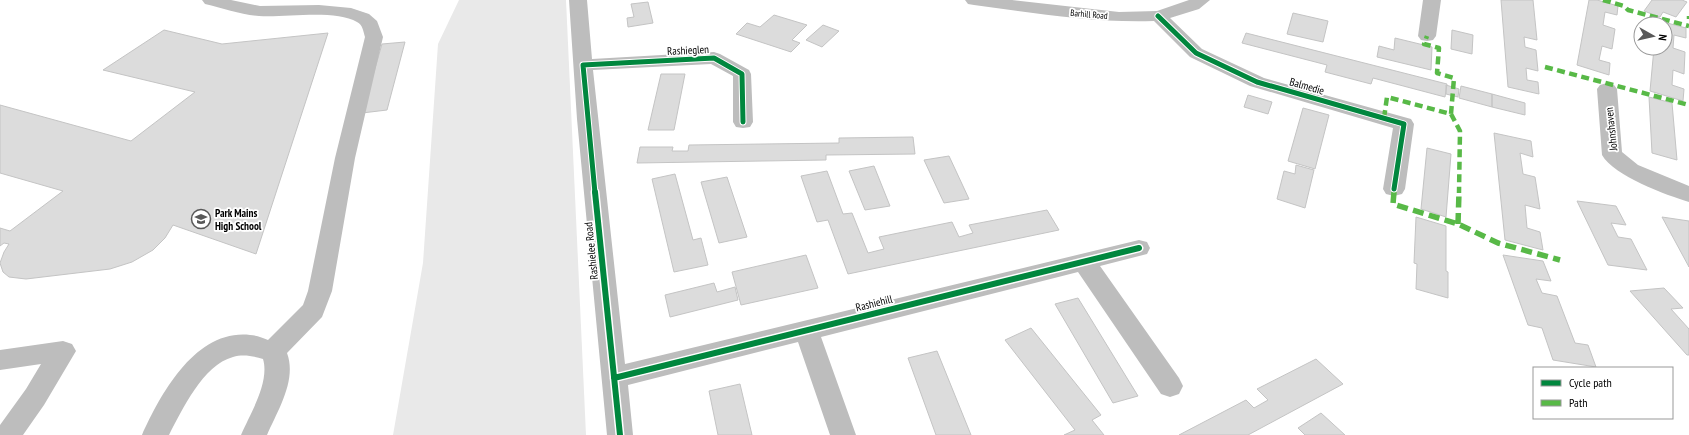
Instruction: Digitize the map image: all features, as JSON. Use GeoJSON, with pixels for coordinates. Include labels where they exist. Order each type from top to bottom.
{"type":"FeatureCollection","features":[{"type":"Feature","properties":{"kind":"street"},"geometry":{"type":"LineString","coordinates":[[211,0],[259,11],[311,10],[348,14],[361,18],[370,25],[374,37],[345,158],[320,291],[314,310],[273,351]]}},
{"type":"Feature","properties":{"kind":"street","name":"Rashielee Road"},"geometry":{"type":"LineString","coordinates":[[578,0],[586,119],[620,435]]}},
{"type":"Feature","properties":{"kind":"street","name":"Barhill Road"},"geometry":{"type":"LineString","coordinates":[[974,0],[1119,16],[1158,16],[1193,5],[1201,0]]}},
{"type":"Feature","properties":{"kind":"street"},"geometry":{"type":"LineString","coordinates":[[1427,36],[1432,0]]}},
{"type":"Feature","properties":{"kind":"street","name":"Balmedie"},"geometry":{"type":"LineString","coordinates":[[1158,16],[1196,53],[1257,82],[1404,124],[1394,189]]}},
{"type":"Feature","properties":{"kind":"street","name":"Rashieglen"},"geometry":{"type":"LineString","coordinates":[[583,65],[714,58],[742,74],[743,122]]}},
{"type":"Feature","properties":{"kind":"street","name":"Johnshaven"},"geometry":{"type":"LineString","coordinates":[[1607,89],[1612,155],[1631,170],[1689,194]]}},
{"type":"Feature","properties":{"kind":"street","name":"Rashiehill"},"geometry":{"type":"LineString","coordinates":[[614,378],[1139,248]]}},
{"type":"Feature","properties":{"kind":"street"},"geometry":{"type":"LineString","coordinates":[[1084,262],[1170,386]]}},
{"type":"Feature","properties":{"kind":"street"},"geometry":{"type":"LineString","coordinates":[[807,331],[843,435]]}},
{"type":"Feature","properties":{"kind":"street"},"geometry":{"type":"LineString","coordinates":[[155,435],[186,381],[199,364],[216,352],[245,344],[260,346],[273,351],[277,360],[278,374],[254,435]]}},
{"type":"Feature","properties":{"kind":"street"},"geometry":{"type":"LineString","coordinates":[[0,360],[63,351],[35,397],[8,435]]}},
{"type":"Feature","properties":{"kind":"shaded area"},"geometry":{"type":"Polygon","coordinates":[[[459,0],[566,0],[586,435],[393,435],[423,263],[438,44],[459,0]]]}},
{"type":"Feature","properties":{"kind":"building"},"geometry":{"type":"Polygon","coordinates":[[[1501,0],[1533,0],[1537,40],[1524,37],[1525,47],[1536,50],[1538,71],[1526,68],[1527,80],[1538,82],[1539,94],[1508,87],[1501,0]]]}},
{"type":"Feature","properties":{"kind":"building"},"geometry":{"type":"Polygon","coordinates":[[[1589,0],[1597,0],[1618,6],[1617,15],[1605,12],[1603,25],[1615,29],[1612,49],[1602,46],[1599,60],[1610,63],[1609,75],[1577,65],[1589,0]]]}},
{"type":"Feature","properties":{"kind":"building"},"geometry":{"type":"Polygon","coordinates":[[[1652,0],[1682,0],[1687,2],[1676,17],[1663,12],[1661,16],[1657,16],[1644,11],[1652,0]]]}},
{"type":"Feature","properties":{"kind":"building"},"geometry":{"type":"Polygon","coordinates":[[[648,2],[653,23],[628,27],[627,18],[634,17],[631,4],[648,2]]]}},
{"type":"Feature","properties":{"kind":"building"},"geometry":{"type":"Polygon","coordinates":[[[1293,13],[1328,21],[1323,42],[1287,34],[1293,13]]]}},
{"type":"Feature","properties":{"kind":"building"},"geometry":{"type":"Polygon","coordinates":[[[774,15],[807,25],[792,40],[800,43],[791,52],[736,34],[747,23],[760,27],[774,15]]]}},
{"type":"Feature","properties":{"kind":"building"},"geometry":{"type":"Polygon","coordinates":[[[823,25],[839,31],[822,47],[806,40],[823,25]]]}},
{"type":"Feature","properties":{"kind":"building"},"geometry":{"type":"Polygon","coordinates":[[[1673,25],[1686,28],[1686,38],[1674,35],[1673,48],[1673,25]]]}},
{"type":"Feature","properties":{"kind":"building"},"geometry":{"type":"Polygon","coordinates":[[[164,30],[222,44],[328,33],[256,254],[173,225],[165,238],[153,250],[132,262],[110,269],[26,279],[9,277],[3,272],[0,263],[9,244],[4,243],[0,246],[0,228],[10,231],[63,191],[0,173],[0,105],[131,141],[195,92],[103,70],[164,30]]]}},
{"type":"Feature","properties":{"kind":"building"},"geometry":{"type":"Polygon","coordinates":[[[1452,30],[1473,35],[1472,54],[1451,49],[1452,30]]]}},
{"type":"Feature","properties":{"kind":"building"},"geometry":{"type":"Polygon","coordinates":[[[1246,33],[1447,84],[1445,97],[1373,78],[1371,84],[1325,72],[1327,65],[1242,43],[1246,33]]]}},
{"type":"Feature","properties":{"kind":"building"},"geometry":{"type":"Polygon","coordinates":[[[1395,38],[1432,47],[1431,70],[1377,57],[1379,46],[1394,50],[1395,38]]]}},
{"type":"Feature","properties":{"kind":"building"},"geometry":{"type":"Polygon","coordinates":[[[405,42],[387,110],[362,113],[382,44],[405,42]]]}},
{"type":"Feature","properties":{"kind":"building"},"geometry":{"type":"Polygon","coordinates":[[[1673,48],[1685,52],[1684,74],[1673,70],[1672,85],[1684,89],[1683,101],[1650,91],[1653,56],[1673,56],[1673,48]]]}},
{"type":"Feature","properties":{"kind":"building"},"geometry":{"type":"Polygon","coordinates":[[[661,74],[685,74],[674,130],[648,130],[661,74]]]}},
{"type":"Feature","properties":{"kind":"building"},"geometry":{"type":"Polygon","coordinates":[[[1446,85],[1459,89],[1458,97],[1446,94],[1446,85]]]}},
{"type":"Feature","properties":{"kind":"building"},"geometry":{"type":"Polygon","coordinates":[[[1461,86],[1492,94],[1492,107],[1459,98],[1461,86]]]}},
{"type":"Feature","properties":{"kind":"building"},"geometry":{"type":"Polygon","coordinates":[[[1492,94],[1525,103],[1525,115],[1492,107],[1492,94]]]}},
{"type":"Feature","properties":{"kind":"building"},"geometry":{"type":"Polygon","coordinates":[[[1248,95],[1272,102],[1268,114],[1244,107],[1248,95]]]}},
{"type":"Feature","properties":{"kind":"building"},"geometry":{"type":"Polygon","coordinates":[[[1649,97],[1672,103],[1677,160],[1652,153],[1649,97]]]}},
{"type":"Feature","properties":{"kind":"building"},"geometry":{"type":"Polygon","coordinates":[[[1303,108],[1329,115],[1315,169],[1288,161],[1303,108]]]}},
{"type":"Feature","properties":{"kind":"building"},"geometry":{"type":"Polygon","coordinates":[[[1494,133],[1531,141],[1533,157],[1520,153],[1523,174],[1535,177],[1540,209],[1525,205],[1527,228],[1540,232],[1543,250],[1505,240],[1494,133]]]}},
{"type":"Feature","properties":{"kind":"building"},"geometry":{"type":"Polygon","coordinates":[[[913,137],[915,154],[826,155],[826,160],[637,163],[640,147],[673,147],[672,151],[688,151],[689,145],[839,143],[839,138],[913,137]]]}},
{"type":"Feature","properties":{"kind":"building"},"geometry":{"type":"Polygon","coordinates":[[[1427,148],[1451,154],[1446,217],[1421,209],[1427,148]]]}},
{"type":"Feature","properties":{"kind":"building"},"geometry":{"type":"Polygon","coordinates":[[[949,156],[969,199],[944,203],[924,160],[949,156]]]}},
{"type":"Feature","properties":{"kind":"building"},"geometry":{"type":"Polygon","coordinates":[[[1296,165],[1314,170],[1305,208],[1277,199],[1284,171],[1295,174],[1296,165]]]}},
{"type":"Feature","properties":{"kind":"building"},"geometry":{"type":"Polygon","coordinates":[[[874,166],[890,206],[865,210],[849,171],[874,166]]]}},
{"type":"Feature","properties":{"kind":"building"},"geometry":{"type":"Polygon","coordinates":[[[827,171],[843,214],[852,213],[868,253],[884,249],[879,237],[952,222],[959,237],[973,233],[969,225],[1047,210],[1059,230],[848,274],[828,220],[817,222],[801,176],[827,171]]]}},
{"type":"Feature","properties":{"kind":"building"},"geometry":{"type":"Polygon","coordinates":[[[675,174],[693,240],[701,238],[708,265],[674,272],[652,179],[675,174]]]}},
{"type":"Feature","properties":{"kind":"building"},"geometry":{"type":"Polygon","coordinates":[[[727,177],[747,237],[719,243],[701,182],[727,177]]]}},
{"type":"Feature","properties":{"kind":"building"},"geometry":{"type":"Polygon","coordinates":[[[1577,201],[1616,206],[1626,225],[1611,223],[1618,237],[1631,239],[1647,270],[1608,265],[1577,201]]]}},
{"type":"Feature","properties":{"kind":"building"},"geometry":{"type":"Polygon","coordinates":[[[1416,217],[1446,226],[1446,271],[1448,272],[1448,298],[1416,289],[1417,264],[1414,263],[1416,217]]]}},
{"type":"Feature","properties":{"kind":"building"},"geometry":{"type":"Polygon","coordinates":[[[1662,217],[1689,221],[1689,267],[1662,217]]]}},
{"type":"Feature","properties":{"kind":"building"},"geometry":{"type":"Polygon","coordinates":[[[806,255],[818,288],[741,305],[732,272],[806,255]]]}},
{"type":"Feature","properties":{"kind":"building"},"geometry":{"type":"Polygon","coordinates":[[[1503,255],[1543,261],[1551,281],[1536,279],[1542,293],[1557,296],[1575,343],[1588,345],[1596,367],[1553,360],[1542,328],[1528,325],[1503,255]]]}},
{"type":"Feature","properties":{"kind":"building"},"geometry":{"type":"Polygon","coordinates":[[[714,283],[717,292],[735,287],[738,300],[670,317],[665,295],[714,283]]]}},
{"type":"Feature","properties":{"kind":"building"},"geometry":{"type":"Polygon","coordinates":[[[1664,288],[1683,308],[1671,309],[1689,329],[1689,355],[1687,355],[1630,291],[1664,288]]]}},
{"type":"Feature","properties":{"kind":"building"},"geometry":{"type":"Polygon","coordinates":[[[1078,298],[1138,396],[1113,403],[1055,304],[1078,298]]]}},
{"type":"Feature","properties":{"kind":"building"},"geometry":{"type":"Polygon","coordinates":[[[1031,328],[1101,415],[1092,420],[1104,435],[1064,435],[1075,430],[1005,340],[1031,328]]]}},
{"type":"Feature","properties":{"kind":"building"},"geometry":{"type":"Polygon","coordinates":[[[937,351],[971,435],[936,435],[908,358],[937,351]]]}},
{"type":"Feature","properties":{"kind":"building"},"geometry":{"type":"Polygon","coordinates":[[[1316,359],[1343,384],[1248,435],[1179,435],[1246,400],[1254,408],[1268,400],[1257,389],[1316,359]]]}},
{"type":"Feature","properties":{"kind":"building"},"geometry":{"type":"Polygon","coordinates":[[[740,384],[752,435],[718,435],[709,391],[740,384]]]}},
{"type":"Feature","properties":{"kind":"building"},"geometry":{"type":"Polygon","coordinates":[[[1321,413],[1345,435],[1305,435],[1298,428],[1321,413]]]}},
{"type":"Feature","properties":{"kind":"marked path"},"geometry":{"type":"LineString","coordinates":[[1603,0],[1624,6],[1628,10],[1689,26]]}},
{"type":"Feature","properties":{"kind":"marked path"},"geometry":{"type":"LineString","coordinates":[[1384,118],[1387,97],[1451,114],[1454,78],[1437,73],[1439,48],[1424,44],[1427,36]]}},
{"type":"Feature","properties":{"kind":"marked path"},"geometry":{"type":"LineString","coordinates":[[1545,67],[1689,105]]}},
{"type":"Feature","properties":{"kind":"marked path"},"geometry":{"type":"LineString","coordinates":[[1451,114],[1460,131],[1458,224]]}},
{"type":"Feature","properties":{"kind":"marked path"},"geometry":{"type":"LineString","coordinates":[[1394,189],[1393,204],[1458,224],[1498,243],[1560,260]]}},
{"type":"Feature","properties":{"kind":"cycle path"},"geometry":{"type":"LineString","coordinates":[[1158,16],[1196,53],[1257,82],[1404,124],[1394,189]]}},
{"type":"Feature","properties":{"kind":"cycle path"},"geometry":{"type":"LineString","coordinates":[[620,435],[587,119],[583,65],[714,58],[742,74],[743,122]]}},
{"type":"Feature","properties":{"kind":"cycle path"},"geometry":{"type":"LineString","coordinates":[[614,378],[1139,248]]}},
{"type":"Feature","properties":{"kind":"place","name":"Park Mains High School"},"geometry":{"type":"Point","coordinates":[201,219]}}]}
